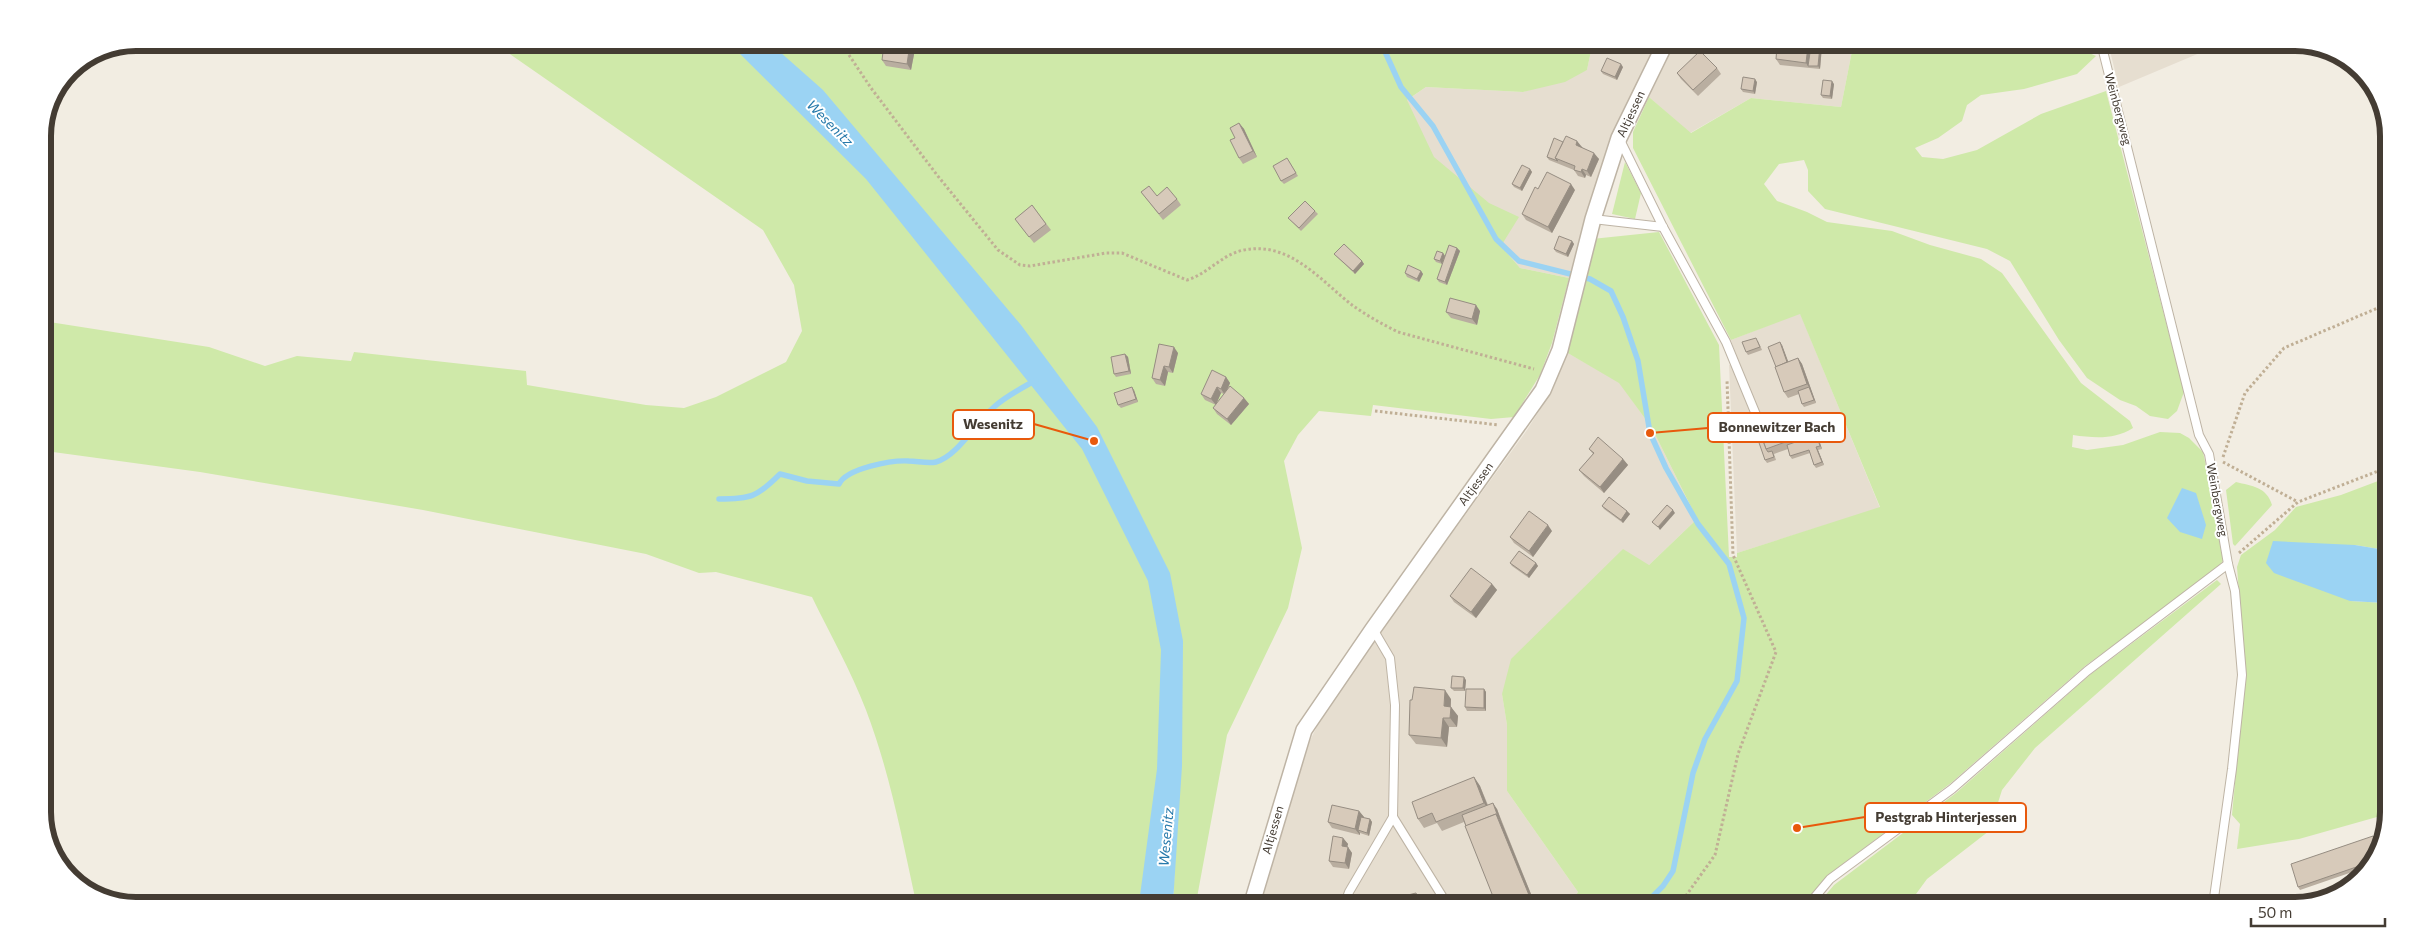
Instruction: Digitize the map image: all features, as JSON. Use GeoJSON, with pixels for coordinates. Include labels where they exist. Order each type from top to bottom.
{"type":"FeatureCollection","features":[{"type":"Feature","properties":{"kind":"street","name":"Altjessen"},"geometry":{"type":"LineString","coordinates":[[1254,897],[1304,730],[1372,629],[1518,427],[1542,390],[1560,350],[1593,219],[1619,138],[1662,51]]}},
{"type":"Feature","properties":{"kind":"lane","name":"Weinbergweg"},"geometry":{"type":"LineString","coordinates":[[2103,51],[2200,435],[2210,454],[2228,564],[2235,591],[2242,675],[2232,768],[2214,897]]}},
{"type":"Feature","properties":{"kind":"lane"},"geometry":{"type":"LineString","coordinates":[[1619,138],[1663,227],[1726,342],[1757,417]]}},
{"type":"Feature","properties":{"kind":"lane"},"geometry":{"type":"LineString","coordinates":[[1593,219],[1663,227]]}},
{"type":"Feature","properties":{"kind":"lane"},"geometry":{"type":"LineString","coordinates":[[1815,897],[1830,879],[1952,789],[2087,670],[2228,564]]}},
{"type":"Feature","properties":{"kind":"lane"},"geometry":{"type":"LineString","coordinates":[[1347,897],[1393,817],[1395,706],[1390,658],[1372,629]]}},
{"type":"Feature","properties":{"kind":"lane"},"geometry":{"type":"LineString","coordinates":[[1393,817],[1443,897]]}},
{"type":"Feature","properties":{"kind":"path"},"geometry":{"type":"LineString","coordinates":[[849,55],[871,88],[943,183],[998,250],[1020,265],[1030,266],[1106,253],[1122,253],[1187,280],[1196,277],[1229,255],[1244,250],[1274,251],[1311,268],[1352,304],[1398,332],[1549,374]]}},
{"type":"Feature","properties":{"kind":"path"},"geometry":{"type":"LineString","coordinates":[[2221,461],[2245,393],[2284,348],[2380,307]]}},
{"type":"Feature","properties":{"kind":"path"},"geometry":{"type":"LineString","coordinates":[[1685,897],[1715,855],[1738,754],[1776,652],[1733,555],[1727,371]]}},
{"type":"Feature","properties":{"kind":"path"},"geometry":{"type":"LineString","coordinates":[[1375,411],[1518,427]]}},
{"type":"Feature","properties":{"kind":"path"},"geometry":{"type":"LineString","coordinates":[[2210,454],[2298,502]]}},
{"type":"Feature","properties":{"kind":"path"},"geometry":{"type":"LineString","coordinates":[[2228,564],[2241,550],[2298,502],[2380,470]]}},
{"type":"Feature","properties":{"kind":"shaded area"},"geometry":{"type":"Polygon","coordinates":[[[1591,51],[1653,51],[1615,130],[1569,278],[1520,268],[1384,116],[1426,87],[1523,92],[1587,70],[1591,51]]]}},
{"type":"Feature","properties":{"kind":"shaded area"},"geometry":{"type":"Polygon","coordinates":[[[1672,51],[1852,51],[1841,107],[1751,98],[1690,133],[1649,97],[1672,51]]]}},
{"type":"Feature","properties":{"kind":"shaded area"},"geometry":{"type":"Polygon","coordinates":[[[2110,51],[2204,51],[2119,87],[2110,51]]]}},
{"type":"Feature","properties":{"kind":"shaded area"},"geometry":{"type":"Polygon","coordinates":[[[1800,313],[1880,508],[1737,553],[1729,365],[1738,362],[1731,340],[1800,313]]]}},
{"type":"Feature","properties":{"kind":"shaded area"},"geometry":{"type":"Polygon","coordinates":[[[1566,352],[1619,382],[1652,428],[1697,519],[1649,565],[1502,694],[1507,725],[1507,791],[1578,892],[1575,897],[1262,897],[1300,761],[1328,704],[1527,430],[1553,389],[1566,352]]]}},
{"type":"Feature","properties":{"kind":"green space"},"geometry":{"type":"Polygon","coordinates":[[[506,51],[1591,51],[1587,70],[1565,82],[1523,92],[1426,87],[1407,100],[1434,157],[1489,203],[1519,217],[1501,246],[1520,268],[1569,278],[1552,343],[1540,375],[1514,417],[1491,419],[1373,405],[1371,416],[1319,411],[1298,435],[1284,461],[1302,548],[1288,608],[1227,735],[1197,897],[1173,897],[1175,863],[1167,897],[915,897],[895,806],[866,710],[854,681],[812,597],[716,572],[699,573],[646,554],[423,510],[200,472],[53,452],[51,447],[51,322],[209,347],[265,366],[297,356],[351,361],[354,352],[526,371],[527,385],[646,405],[684,408],[716,397],[786,362],[802,331],[794,285],[763,230],[506,51]]]}},
{"type":"Feature","properties":{"kind":"green space"},"geometry":{"type":"Polygon","coordinates":[[[1852,51],[2085,51],[2096,56],[2077,74],[2024,89],[1981,95],[1967,105],[1962,121],[1938,138],[1915,148],[1922,157],[1943,159],[1977,150],[2041,114],[2106,91],[2184,392],[2177,411],[2168,419],[2150,416],[2136,406],[2120,400],[2087,378],[2059,340],[2010,261],[1987,249],[1825,209],[1808,191],[1808,170],[1804,160],[1779,164],[1764,184],[1777,201],[1827,222],[1892,231],[1930,245],[1981,259],[2002,273],[2081,383],[2130,421],[2133,428],[2119,435],[2111,436],[2073,435],[2072,447],[2087,450],[2123,445],[2160,432],[2180,433],[2189,438],[2203,452],[2220,531],[2223,561],[2213,573],[2085,666],[1951,783],[1828,875],[1809,897],[1575,897],[1578,892],[1507,791],[1507,725],[1502,694],[1511,659],[1623,549],[1649,565],[1697,519],[1652,428],[1619,383],[1566,352],[1592,239],[1659,232],[1719,345],[1729,557],[1737,557],[1737,553],[1880,507],[1800,314],[1731,340],[1633,148],[1633,132],[1649,97],[1691,133],[1751,98],[1841,107],[1852,51]]]}},
{"type":"Feature","properties":{"kind":"green space"},"geometry":{"type":"Polygon","coordinates":[[[1625,162],[1641,193],[1635,219],[1612,214],[1625,162]]]}},
{"type":"Feature","properties":{"kind":"green space"},"geometry":{"type":"Polygon","coordinates":[[[2380,480],[2380,549],[2355,545],[2350,601],[2380,603],[2379,816],[2299,839],[2237,849],[2240,824],[2232,815],[2245,674],[2237,567],[2241,555],[2275,530],[2296,507],[2341,495],[2380,480]]]}},
{"type":"Feature","properties":{"kind":"green space"},"geometry":{"type":"Polygon","coordinates":[[[2236,482],[2253,486],[2263,491],[2267,494],[2272,505],[2235,546],[2233,544],[2226,490],[2236,482]]]}},
{"type":"Feature","properties":{"kind":"green space"},"geometry":{"type":"Polygon","coordinates":[[[2217,580],[2221,584],[2035,748],[2002,790],[1989,831],[1927,879],[1914,897],[1824,897],[1834,885],[1956,793],[2091,674],[2217,580]]]}},
{"type":"Feature","properties":{"kind":"water"},"geometry":{"type":"Polygon","coordinates":[[[737,51],[779,51],[823,90],[1021,325],[1097,427],[1170,573],[1183,641],[1182,766],[1173,897],[1140,897],[1157,769],[1161,650],[1148,581],[1082,449],[866,179],[737,51]]]}},
{"type":"Feature","properties":{"kind":"water"},"geometry":{"type":"Polygon","coordinates":[[[2182,488],[2196,493],[2206,525],[2202,539],[2180,532],[2167,518],[2182,488]]]}},
{"type":"Feature","properties":{"kind":"water"},"geometry":{"type":"Polygon","coordinates":[[[2273,541],[2355,545],[2380,549],[2380,603],[2350,601],[2274,573],[2266,563],[2273,541]]]}},
{"type":"Feature","properties":{"kind":"building"},"geometry":{"type":"Polygon","coordinates":[[[883,51],[909,51],[907,64],[882,60],[883,51]]]}},
{"type":"Feature","properties":{"kind":"building"},"geometry":{"type":"Polygon","coordinates":[[[1700,51],[1717,68],[1693,90],[1677,73],[1700,51]]]}},
{"type":"Feature","properties":{"kind":"building"},"geometry":{"type":"Polygon","coordinates":[[[1777,51],[1807,51],[1806,63],[1776,59],[1777,51]]]}},
{"type":"Feature","properties":{"kind":"building"},"geometry":{"type":"Polygon","coordinates":[[[1810,51],[1820,51],[1818,66],[1808,66],[1810,51]]]}},
{"type":"Feature","properties":{"kind":"building"},"geometry":{"type":"Polygon","coordinates":[[[1607,58],[1621,64],[1615,77],[1601,71],[1607,58]]]}},
{"type":"Feature","properties":{"kind":"building"},"geometry":{"type":"Polygon","coordinates":[[[1743,77],[1755,79],[1753,91],[1741,89],[1743,77]]]}},
{"type":"Feature","properties":{"kind":"building"},"geometry":{"type":"Polygon","coordinates":[[[1823,80],[1832,81],[1830,96],[1821,95],[1823,80]]]}},
{"type":"Feature","properties":{"kind":"building"},"geometry":{"type":"Polygon","coordinates":[[[1239,123],[1253,151],[1239,158],[1230,140],[1235,138],[1230,128],[1239,123]]]}},
{"type":"Feature","properties":{"kind":"building"},"geometry":{"type":"Polygon","coordinates":[[[1566,136],[1577,141],[1576,145],[1594,153],[1587,171],[1582,169],[1581,172],[1574,170],[1575,166],[1555,158],[1566,136]]]}},
{"type":"Feature","properties":{"kind":"building"},"geometry":{"type":"Polygon","coordinates":[[[1554,138],[1563,142],[1555,158],[1558,161],[1547,157],[1554,138]]]}},
{"type":"Feature","properties":{"kind":"building"},"geometry":{"type":"Polygon","coordinates":[[[1287,158],[1296,173],[1281,181],[1273,166],[1287,158]]]}},
{"type":"Feature","properties":{"kind":"building"},"geometry":{"type":"Polygon","coordinates":[[[1522,165],[1530,169],[1520,188],[1512,184],[1522,165]]]}},
{"type":"Feature","properties":{"kind":"building"},"geometry":{"type":"Polygon","coordinates":[[[1547,172],[1571,184],[1548,227],[1522,214],[1535,187],[1538,189],[1547,172]]]}},
{"type":"Feature","properties":{"kind":"building"},"geometry":{"type":"Polygon","coordinates":[[[1149,186],[1157,196],[1167,187],[1177,199],[1159,214],[1141,192],[1149,186]]]}},
{"type":"Feature","properties":{"kind":"building"},"geometry":{"type":"Polygon","coordinates":[[[1305,201],[1315,211],[1299,228],[1288,218],[1305,201]]]}},
{"type":"Feature","properties":{"kind":"building"},"geometry":{"type":"Polygon","coordinates":[[[1032,205],[1046,224],[1029,237],[1015,219],[1032,205]]]}},
{"type":"Feature","properties":{"kind":"building"},"geometry":{"type":"Polygon","coordinates":[[[1559,236],[1572,241],[1566,254],[1554,249],[1559,236]]]}},
{"type":"Feature","properties":{"kind":"building"},"geometry":{"type":"Polygon","coordinates":[[[1344,244],[1362,261],[1353,271],[1334,254],[1344,244]]]}},
{"type":"Feature","properties":{"kind":"building"},"geometry":{"type":"Polygon","coordinates":[[[1449,245],[1457,248],[1445,282],[1437,279],[1449,245]]]}},
{"type":"Feature","properties":{"kind":"building"},"geometry":{"type":"Polygon","coordinates":[[[1437,251],[1443,253],[1440,261],[1434,259],[1437,251]]]}},
{"type":"Feature","properties":{"kind":"building"},"geometry":{"type":"Polygon","coordinates":[[[1408,265],[1421,271],[1417,279],[1405,273],[1408,265]]]}},
{"type":"Feature","properties":{"kind":"building"},"geometry":{"type":"Polygon","coordinates":[[[1450,298],[1476,305],[1472,319],[1446,312],[1450,298]]]}},
{"type":"Feature","properties":{"kind":"building"},"geometry":{"type":"Polygon","coordinates":[[[1756,338],[1760,347],[1746,352],[1742,342],[1756,338]]]}},
{"type":"Feature","properties":{"kind":"building"},"geometry":{"type":"Polygon","coordinates":[[[1780,342],[1787,362],[1776,367],[1768,347],[1780,342]]]}},
{"type":"Feature","properties":{"kind":"building"},"geometry":{"type":"Polygon","coordinates":[[[1159,344],[1174,347],[1169,367],[1164,366],[1160,380],[1152,378],[1159,344]]]}},
{"type":"Feature","properties":{"kind":"building"},"geometry":{"type":"Polygon","coordinates":[[[1125,354],[1129,371],[1114,374],[1111,357],[1125,354]]]}},
{"type":"Feature","properties":{"kind":"building"},"geometry":{"type":"Polygon","coordinates":[[[1798,358],[1807,384],[1784,392],[1775,367],[1798,358]]]}},
{"type":"Feature","properties":{"kind":"building"},"geometry":{"type":"Polygon","coordinates":[[[1212,370],[1226,377],[1221,389],[1217,387],[1211,399],[1201,394],[1212,370]]]}},
{"type":"Feature","properties":{"kind":"building"},"geometry":{"type":"Polygon","coordinates":[[[1230,386],[1244,398],[1227,419],[1213,408],[1230,386]]]}},
{"type":"Feature","properties":{"kind":"building"},"geometry":{"type":"Polygon","coordinates":[[[1132,387],[1136,399],[1118,405],[1114,393],[1132,387]]]}},
{"type":"Feature","properties":{"kind":"building"},"geometry":{"type":"Polygon","coordinates":[[[1809,387],[1814,400],[1802,404],[1798,391],[1809,387]]]}},
{"type":"Feature","properties":{"kind":"building"},"geometry":{"type":"Polygon","coordinates":[[[1809,413],[1820,446],[1816,447],[1822,462],[1814,465],[1809,450],[1790,456],[1787,445],[1804,439],[1797,417],[1809,413]]]}},
{"type":"Feature","properties":{"kind":"building"},"geometry":{"type":"Polygon","coordinates":[[[1795,414],[1802,436],[1766,449],[1758,427],[1795,414]]]}},
{"type":"Feature","properties":{"kind":"building"},"geometry":{"type":"Polygon","coordinates":[[[1760,433],[1766,449],[1768,452],[1772,451],[1774,457],[1765,460],[1756,434],[1760,433]]]}},
{"type":"Feature","properties":{"kind":"building"},"geometry":{"type":"Polygon","coordinates":[[[1598,437],[1623,459],[1600,487],[1579,470],[1594,453],[1589,449],[1598,437]]]}},
{"type":"Feature","properties":{"kind":"building"},"geometry":{"type":"Polygon","coordinates":[[[1609,497],[1627,511],[1621,520],[1602,506],[1609,497]]]}},
{"type":"Feature","properties":{"kind":"building"},"geometry":{"type":"Polygon","coordinates":[[[1667,505],[1673,510],[1658,527],[1652,522],[1667,505]]]}},
{"type":"Feature","properties":{"kind":"building"},"geometry":{"type":"Polygon","coordinates":[[[1529,511],[1548,525],[1529,551],[1510,537],[1529,511]]]}},
{"type":"Feature","properties":{"kind":"building"},"geometry":{"type":"Polygon","coordinates":[[[1519,551],[1536,563],[1527,575],[1510,563],[1519,551]]]}},
{"type":"Feature","properties":{"kind":"building"},"geometry":{"type":"Polygon","coordinates":[[[1471,568],[1492,584],[1471,612],[1450,596],[1471,568]]]}},
{"type":"Feature","properties":{"kind":"building"},"geometry":{"type":"Polygon","coordinates":[[[1452,676],[1464,677],[1463,688],[1451,688],[1452,676]]]}},
{"type":"Feature","properties":{"kind":"building"},"geometry":{"type":"Polygon","coordinates":[[[1414,687],[1445,690],[1444,706],[1451,707],[1450,718],[1443,718],[1441,738],[1409,735],[1410,700],[1412,700],[1414,687]]]}},
{"type":"Feature","properties":{"kind":"building"},"geometry":{"type":"Polygon","coordinates":[[[1466,689],[1484,689],[1484,708],[1465,707],[1466,689]]]}},
{"type":"Feature","properties":{"kind":"building"},"geometry":{"type":"Polygon","coordinates":[[[1474,777],[1484,803],[1436,822],[1432,813],[1418,819],[1412,802],[1474,777]]]}},
{"type":"Feature","properties":{"kind":"building"},"geometry":{"type":"Polygon","coordinates":[[[1493,803],[1498,817],[1496,814],[1466,826],[1462,815],[1493,803]]]}},
{"type":"Feature","properties":{"kind":"building"},"geometry":{"type":"Polygon","coordinates":[[[1332,805],[1359,811],[1355,829],[1328,822],[1332,805]]]}},
{"type":"Feature","properties":{"kind":"building"},"geometry":{"type":"Polygon","coordinates":[[[1496,814],[1530,897],[1493,897],[1465,826],[1496,814]]]}},
{"type":"Feature","properties":{"kind":"building"},"geometry":{"type":"Polygon","coordinates":[[[1361,817],[1370,819],[1367,833],[1358,830],[1361,817]]]}},
{"type":"Feature","properties":{"kind":"building"},"geometry":{"type":"Polygon","coordinates":[[[1333,836],[1343,838],[1342,846],[1348,847],[1345,863],[1329,861],[1333,836]]]}},
{"type":"Feature","properties":{"kind":"building"},"geometry":{"type":"Polygon","coordinates":[[[2373,836],[2375,840],[2361,866],[2298,887],[2291,864],[2373,836]]]}},
{"type":"Feature","properties":{"kind":"building"},"geometry":{"type":"Polygon","coordinates":[[[1416,893],[1417,897],[1400,897],[1416,893]]]}},
{"type":"Feature","properties":{"kind":"waterway"},"geometry":{"type":"LineString","coordinates":[[1385,51],[1401,87],[1433,126],[1496,239],[1519,261],[1590,279],[1611,291],[1623,317],[1638,361],[1650,433],[1666,468],[1698,524],[1729,564],[1744,618],[1737,681],[1705,739],[1693,773],[1673,871],[1663,886],[1652,897]]}},
{"type":"Feature","properties":{"kind":"waterway"},"geometry":{"type":"LineString","coordinates":[[719,499],[753,495],[765,488],[780,474],[807,481],[839,484],[851,474],[871,466],[901,461],[930,463],[944,459],[959,446],[987,413],[1014,392],[1036,380]]}},
{"type":"Feature","properties":{"kind":"place","name":"Bonnewitzer Bach"},"geometry":{"type":"Point","coordinates":[1650,433]}},
{"type":"Feature","properties":{"kind":"place","name":"Wesenitz"},"geometry":{"type":"Point","coordinates":[1094,441]}},
{"type":"Feature","properties":{"kind":"place","name":"Pestgrab Hinterjessen"},"geometry":{"type":"Point","coordinates":[1797,828]}}]}
